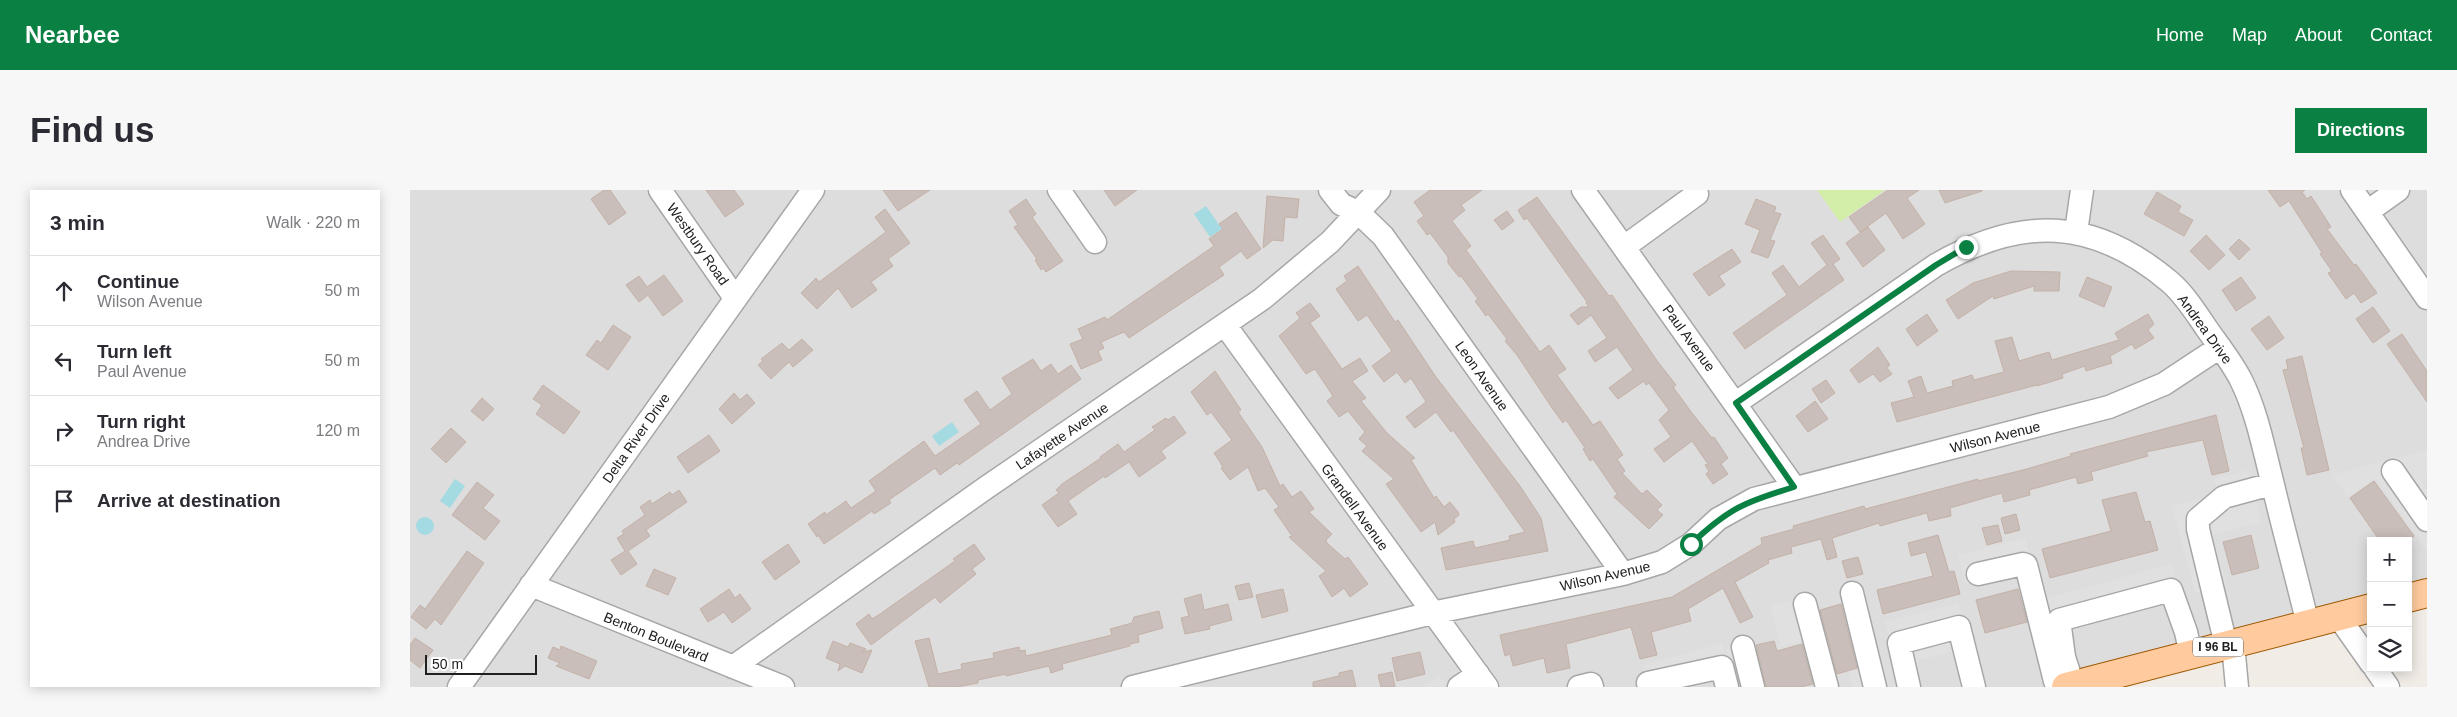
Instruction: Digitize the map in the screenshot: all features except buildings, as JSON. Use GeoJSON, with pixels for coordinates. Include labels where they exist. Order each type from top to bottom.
{"type":"FeatureCollection","features":[{"type":"Feature","properties":{"kind":"main road"},"geometry":{"type":"LineString","coordinates":[[2412,597],[2427,592]]}},
{"type":"Feature","properties":{"kind":"main road","name":"I 96 BL"},"geometry":{"type":"LineString","coordinates":[[2065,686],[2367,609]]}},
{"type":"Feature","properties":{"kind":"street","name":"Westbury Road"},"geometry":{"type":"LineString","coordinates":[[660,190],[735,298]]}},
{"type":"Feature","properties":{"kind":"street","name":"Delta River Drive"},"geometry":{"type":"LineString","coordinates":[[466,684],[531,586],[813,190]]}},
{"type":"Feature","properties":{"kind":"street"},"geometry":{"type":"LineString","coordinates":[[1059,190],[1095,242]]}},
{"type":"Feature","properties":{"kind":"street","name":"Leon Avenue"},"geometry":{"type":"LineString","coordinates":[[1330,190],[1341,204],[1359,213],[1383,236],[1623,574]]}},
{"type":"Feature","properties":{"kind":"street","name":"Lafayette Avenue"},"geometry":{"type":"LineString","coordinates":[[733,667],[987,487],[1225,325],[1305,264],[1359,213],[1379,190]]}},
{"type":"Feature","properties":{"kind":"street","name":"Paul Avenue"},"geometry":{"type":"LineString","coordinates":[[1583,190],[1794,487]]}},
{"type":"Feature","properties":{"kind":"street"},"geometry":{"type":"LineString","coordinates":[[2076,232],[2082,190]]}},
{"type":"Feature","properties":{"kind":"street"},"geometry":{"type":"LineString","coordinates":[[2352,190],[2427,298]]}},
{"type":"Feature","properties":{"kind":"street"},"geometry":{"type":"LineString","coordinates":[[2367,212],[2398,190]]}},
{"type":"Feature","properties":{"kind":"street"},"geometry":{"type":"LineString","coordinates":[[1624,247],[1697,194]]}},
{"type":"Feature","properties":{"kind":"street","name":"Andrea Drive"},"geometry":{"type":"LineString","coordinates":[[1736,403],[1936,265],[1966,247],[2028,230],[2076,232],[2100,239],[2131,255],[2170,282],[2186,299],[2240,379],[2251,405],[2308,625]]}},
{"type":"Feature","properties":{"kind":"street","name":"Grandell Avenue"},"geometry":{"type":"LineString","coordinates":[[1225,325],[1482,681]]}},
{"type":"Feature","properties":{"kind":"street","name":"Wilson Avenue"},"geometry":{"type":"LineString","coordinates":[[1133,687],[1432,613],[1623,574],[1662,562],[1675,555],[1734,508],[1754,500],[1794,487],[2109,406],[2164,384],[2220,347]]}},
{"type":"Feature","properties":{"kind":"street"},"geometry":{"type":"LineString","coordinates":[[2393,471],[2427,520]]}},
{"type":"Feature","properties":{"kind":"street"},"geometry":{"type":"LineString","coordinates":[[2238,687],[2229,645],[2198,529],[2198,519],[2224,497],[2272,484]]}},
{"type":"Feature","properties":{"kind":"street"},"geometry":{"type":"LineString","coordinates":[[1978,574],[2023,564],[2026,565],[2065,686]]}},
{"type":"Feature","properties":{"kind":"street","name":"Benton Boulevard"},"geometry":{"type":"LineString","coordinates":[[531,586],[783,687]]}},
{"type":"Feature","properties":{"kind":"street"},"geometry":{"type":"LineString","coordinates":[[2065,686],[2064,657],[2059,620],[2171,590],[2186,632],[2191,655]]}},
{"type":"Feature","properties":{"kind":"street"},"geometry":{"type":"LineString","coordinates":[[1852,593],[1875,687]]}},
{"type":"Feature","properties":{"kind":"street"},"geometry":{"type":"LineString","coordinates":[[1805,604],[1827,687]]}},
{"type":"Feature","properties":{"kind":"street"},"geometry":{"type":"LineString","coordinates":[[2338,616],[2367,657]]}},
{"type":"Feature","properties":{"kind":"street"},"geometry":{"type":"LineString","coordinates":[[1909,687],[1899,643],[1959,627],[1974,687]]}},
{"type":"Feature","properties":{"kind":"street"},"geometry":{"type":"LineString","coordinates":[[1742,647],[1753,687]]}},
{"type":"Feature","properties":{"kind":"street"},"geometry":{"type":"LineString","coordinates":[[1650,687],[1648,683],[1722,666],[1727,687]]}},
{"type":"Feature","properties":{"kind":"street"},"geometry":{"type":"LineString","coordinates":[[2378,672],[2388,687]]}},
{"type":"Feature","properties":{"kind":"street"},"geometry":{"type":"LineString","coordinates":[[1459,687],[1482,681]]}},
{"type":"Feature","properties":{"kind":"street"},"geometry":{"type":"LineString","coordinates":[[1578,687],[1591,684],[1592,687]]}},
{"type":"Feature","properties":{"kind":"shaded area"},"geometry":{"type":"Polygon","coordinates":[[[410,190],[813,190],[459,687],[410,687],[410,190]]]}},
{"type":"Feature","properties":{"kind":"shaded area"},"geometry":{"type":"Polygon","coordinates":[[[821,190],[2427,190],[2427,594],[2412,598],[2412,537],[2367,537],[2367,610],[2065,687],[471,687],[821,190]]]}},
{"type":"Feature","properties":{"kind":"shaded area"},"geometry":{"type":"Polygon","coordinates":[[[2427,450],[2427,477],[2422,481],[2427,489],[2427,551],[2375,478],[2348,497],[2332,475],[2427,450]]]}},
{"type":"Feature","properties":{"kind":"shaded area"},"geometry":{"type":"Polygon","coordinates":[[[2248,470],[2261,522],[2213,535],[2226,584],[2195,593],[2172,506],[2218,494],[2214,479],[2248,470]]]}},
{"type":"Feature","properties":{"kind":"shaded area"},"geometry":{"type":"Polygon","coordinates":[[[2025,538],[2033,568],[1966,585],[1958,555],[2025,538]]]}},
{"type":"Feature","properties":{"kind":"shaded area"},"geometry":{"type":"Polygon","coordinates":[[[2171,564],[2182,600],[2056,630],[2048,598],[2171,564]]]}},
{"type":"Feature","properties":{"kind":"shaded area"},"geometry":{"type":"Polygon","coordinates":[[[1862,585],[1889,687],[1853,687],[1849,672],[1866,668],[1846,589],[1862,585]]]}},
{"type":"Feature","properties":{"kind":"shaded area"},"geometry":{"type":"Polygon","coordinates":[[[1808,596],[1819,636],[1781,647],[1770,606],[1808,596]]]}},
{"type":"Feature","properties":{"kind":"shaded area"},"geometry":{"type":"Polygon","coordinates":[[[1958,603],[1970,647],[1897,666],[1885,622],[1958,603]]]}},
{"type":"Feature","properties":{"kind":"shaded area"},"geometry":{"type":"Polygon","coordinates":[[[1722,643],[1730,672],[1648,687],[1642,665],[1722,643]]]}},
{"type":"Feature","properties":{"kind":"shaded area"},"geometry":{"type":"Polygon","coordinates":[[[1747,643],[1759,687],[1736,687],[1726,648],[1747,643]]]}},
{"type":"Feature","properties":{"kind":"shaded area"},"geometry":{"type":"Polygon","coordinates":[[[1439,675],[1448,687],[1423,687],[1439,675]]]}},
{"type":"Feature","properties":{"kind":"green space"},"geometry":{"type":"Polygon","coordinates":[[[1817,190],[1885,190],[1840,222],[1817,190]]]}},
{"type":"Feature","properties":{"kind":"water"},"geometry":{"type":"Polygon","coordinates":[[[1206,206],[1222,229],[1210,237],[1194,214],[1206,206]]]}},
{"type":"Feature","properties":{"kind":"water"},"geometry":{"type":"Polygon","coordinates":[[[952,422],[959,432],[939,446],[932,436],[952,422]]]}},
{"type":"Feature","properties":{"kind":"water"},"geometry":{"type":"Polygon","coordinates":[[[455,479],[465,486],[450,508],[440,501],[455,479]]]}},
{"type":"Feature","properties":{"kind":"water"},"geometry":{"type":"Polygon","coordinates":[[[425,517],[431,520],[434,526],[431,532],[425,535],[419,532],[416,526],[419,520],[425,517]]]}},
{"type":"Feature","properties":{"kind":"route"},"geometry":{"type":"LineString","coordinates":[[1691,544],[1718,519],[1734,508],[1794,487],[1736,403],[1936,265],[1966,247]]}}]}
